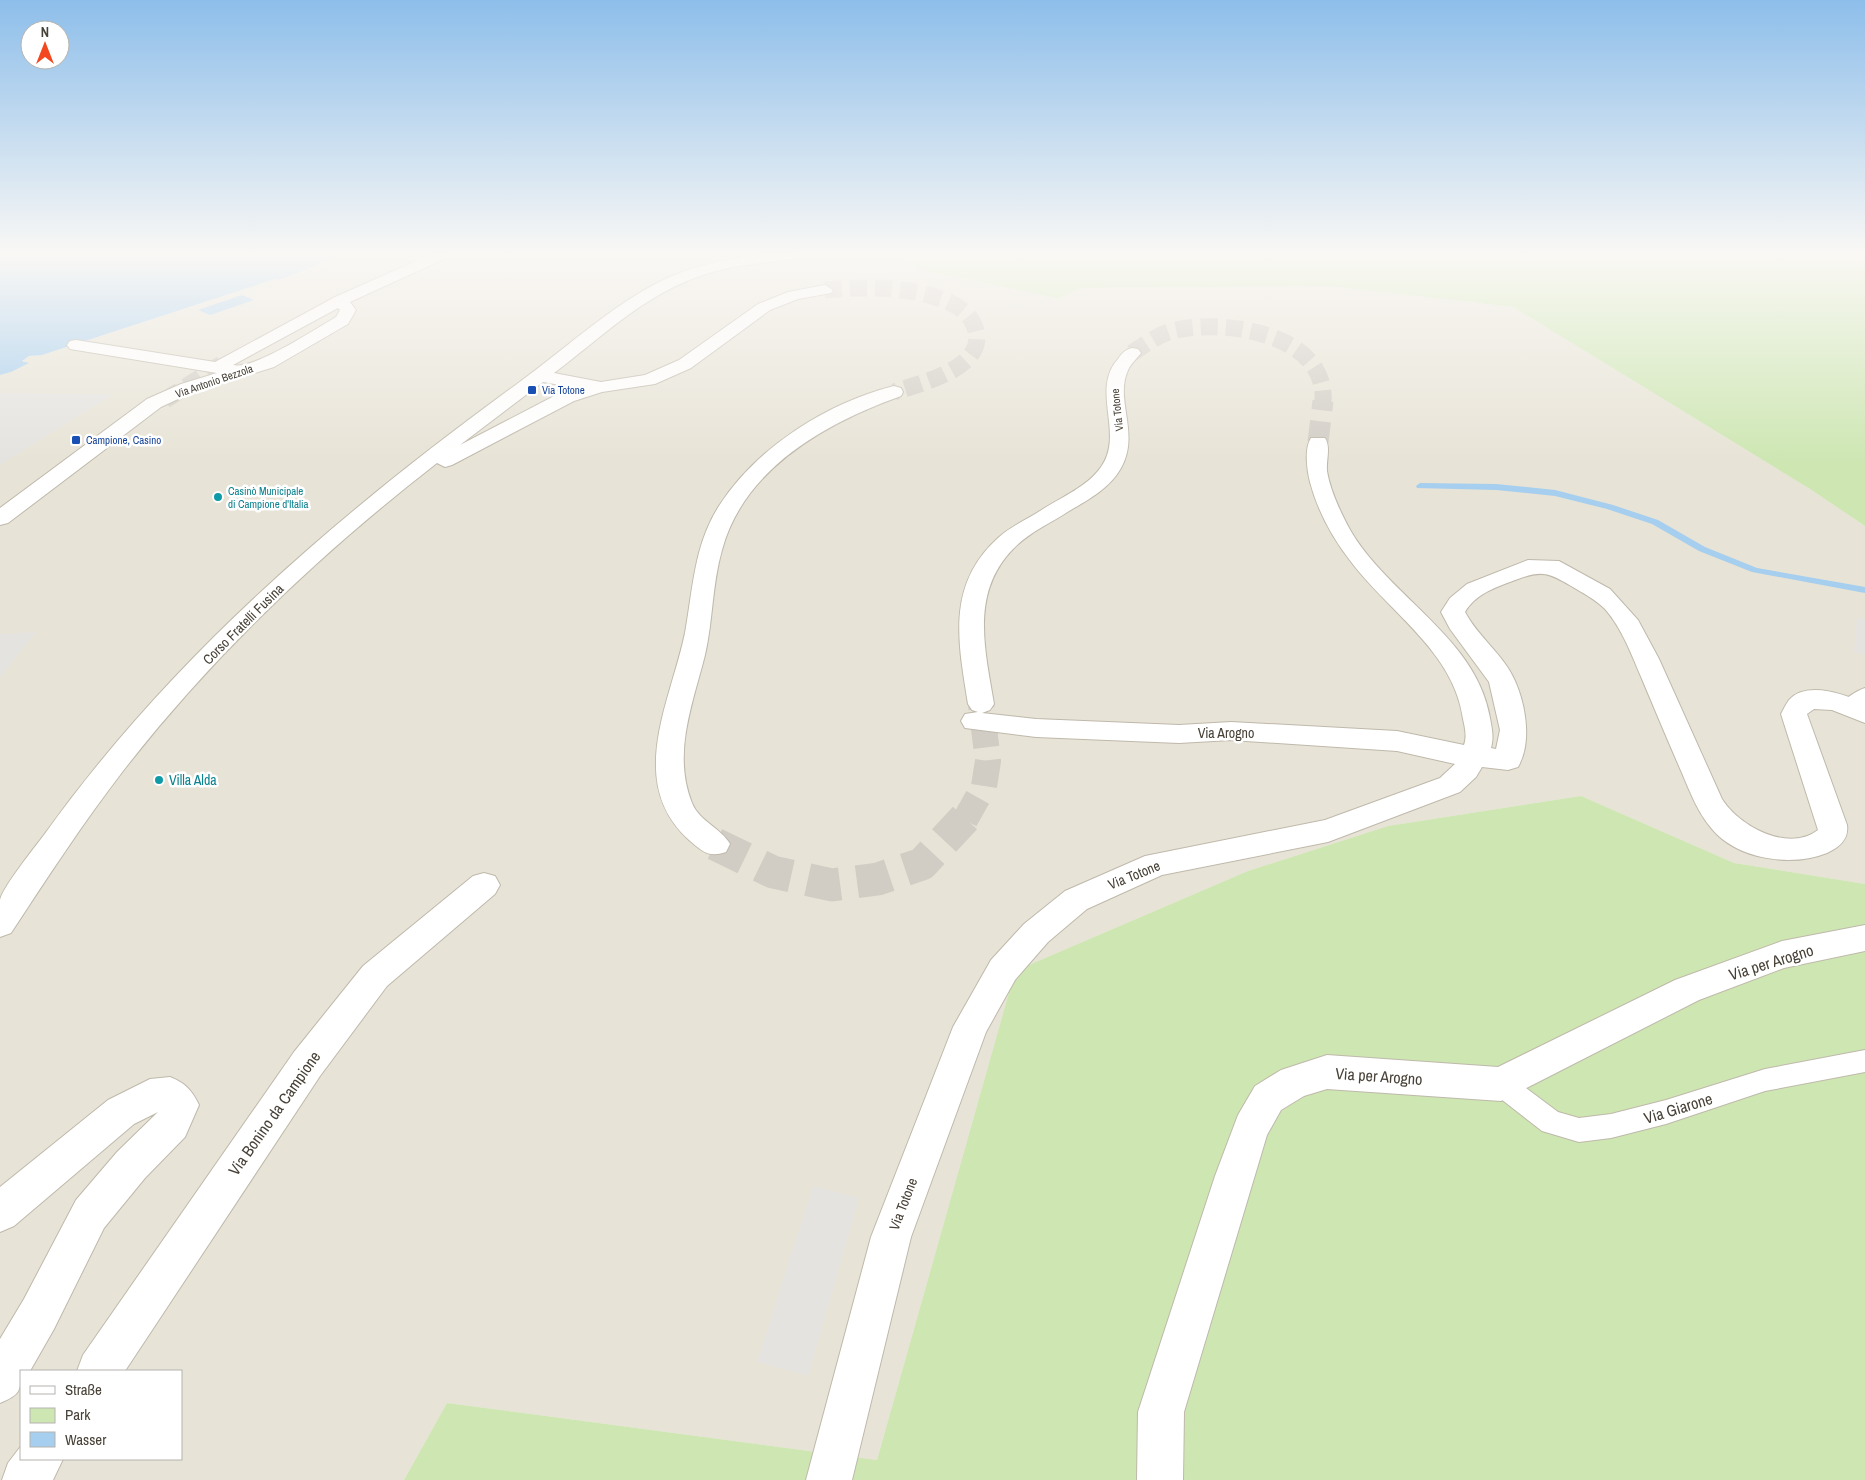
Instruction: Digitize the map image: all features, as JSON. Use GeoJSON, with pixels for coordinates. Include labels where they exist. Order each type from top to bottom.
{"type":"FeatureCollection","features":[{"type":"Feature","properties":{"kind":"street","name":"Via Antonio Bezzola"},"geometry":{"type":"LineString","coordinates":[[0,518],[154,403],[231,367],[268,363],[335,324]]}},
{"type":"Feature","properties":{"kind":"street","name":"Corso Fratelli Fusina"},"geometry":{"type":"LineString","coordinates":[[0,924],[56,841],[124,750],[177,690],[288,580],[470,426],[608,324]]}},
{"type":"Feature","properties":{"kind":"street"},"geometry":{"type":"LineString","coordinates":[[402,482],[567,397],[601,387],[649,380],[685,364],[742,324]]}},
{"type":"Feature","properties":{"kind":"street"},"geometry":{"type":"LineString","coordinates":[[76,345],[231,367]]}},
{"type":"Feature","properties":{"kind":"street","name":"Via Totone"},"geometry":{"type":"LineString","coordinates":[[978,713],[970,624],[972,599],[977,581],[988,562],[1006,543],[1072,501],[1110,470],[1118,453],[1121,430],[1114,387],[1116,371],[1123,360],[1132,353]]}},
{"type":"Feature","properties":{"kind":"street"},"geometry":{"type":"LineString","coordinates":[[535,379],[601,387]]}},
{"type":"Feature","properties":{"kind":"street"},"geometry":{"type":"LineString","coordinates":[[535,379],[549,391],[551,406]]}},
{"type":"Feature","properties":{"kind":"street"},"geometry":{"type":"LineString","coordinates":[[715,844],[695,828],[679,806],[668,752],[671,728],[697,634],[704,569],[713,538],[729,506],[749,480],[771,459],[845,412],[894,392]]}},
{"type":"Feature","properties":{"kind":"street","name":"Via Totone"},"geometry":{"type":"LineString","coordinates":[[829,1480],[891,1237],[970,1027],[1003,970],[1036,933],[1076,900],[1156,864],[1328,830],[1450,785],[1466,770],[1475,756],[1480,738],[1475,707],[1464,680],[1446,651],[1360,559],[1339,529],[1324,495],[1320,479],[1317,465],[1318,442]]}},
{"type":"Feature","properties":{"kind":"street"},"geometry":{"type":"LineString","coordinates":[[1475,756],[1508,760],[1514,730],[1502,681],[1474,641],[1458,624],[1453,612],[1458,602],[1474,590],[1528,567],[1538,565],[1551,566],[1602,594],[1626,620],[1646,659],[1708,800],[1719,819],[1744,837],[1777,846],[1803,848],[1817,846],[1833,834],[1832,825],[1794,714],[1796,707],[1802,702],[1815,700],[1860,705]]}},
{"type":"Feature","properties":{"kind":"street","name":"Via Arogno"},"geometry":{"type":"LineString","coordinates":[[978,713],[1036,728],[1178,734],[1231,731],[1397,741],[1448,753],[1475,756]]}},
{"type":"Feature","properties":{"kind":"street","name":"Via Bonino da Campione"},"geometry":{"type":"LineString","coordinates":[[100,1370],[307,1064],[375,976],[484,885]]}},
{"type":"Feature","properties":{"kind":"street","name":"Via per Arogno"},"geometry":{"type":"LineString","coordinates":[[1160,1480],[1162,1412],[1234,1176],[1252,1128],[1268,1098],[1294,1082],[1327,1072],[1501,1084],[1687,990],[1782,955],[1865,938]]}},
{"type":"Feature","properties":{"kind":"street"},"geometry":{"type":"LineString","coordinates":[[0,1212],[121,1112],[150,1096],[170,1094],[180,1105],[172,1124],[131,1165],[90,1214],[39,1314],[0,1381]]}},
{"type":"Feature","properties":{"kind":"street"},"geometry":{"type":"LineString","coordinates":[[26,1480],[39,1460]]}},
{"type":"Feature","properties":{"kind":"lane","name":"Via Giarone"},"geometry":{"type":"LineString","coordinates":[[1501,1084],[1551,1122],[1579,1130],[1611,1126],[1666,1112],[1765,1080],[1865,1061]]}},
{"type":"Feature","properties":{"kind":"shaded area"},"geometry":{"type":"Polygon","coordinates":[[[137,324],[1541,324],[1810,489],[1865,526],[1865,884],[1734,863],[1581,796],[1388,826],[1248,871],[1015,971],[877,1460],[447,1403],[404,1480],[0,1480],[0,375],[11,372],[27,363],[23,360],[29,356],[42,355],[137,324]]]}},
{"type":"Feature","properties":{"kind":"shaded area"},"geometry":{"type":"Polygon","coordinates":[[[0,393],[113,394],[0,465],[0,393]]]}},
{"type":"Feature","properties":{"kind":"shaded area"},"geometry":{"type":"Polygon","coordinates":[[[1857,617],[1865,620],[1865,655],[1854,652],[1857,617]]]}},
{"type":"Feature","properties":{"kind":"shaded area"},"geometry":{"type":"Polygon","coordinates":[[[36,632],[0,677],[0,634],[36,632]]]}},
{"type":"Feature","properties":{"kind":"shaded area"},"geometry":{"type":"Polygon","coordinates":[[[813,1186],[859,1198],[808,1376],[757,1362],[813,1186]]]}},
{"type":"Feature","properties":{"kind":"green space"},"geometry":{"type":"Polygon","coordinates":[[[1541,324],[1865,324],[1865,526],[1810,489],[1541,324]]]}},
{"type":"Feature","properties":{"kind":"green space"},"geometry":{"type":"Polygon","coordinates":[[[1581,796],[1734,863],[1865,884],[1865,1480],[404,1480],[447,1403],[877,1460],[1015,971],[1248,871],[1388,826],[1581,796]]]}},
{"type":"Feature","properties":{"kind":"water"},"geometry":{"type":"Polygon","coordinates":[[[0,324],[137,324],[42,355],[29,356],[22,361],[29,363],[0,375],[0,324]]]}},
{"type":"Feature","properties":{"kind":"waterway"},"geometry":{"type":"LineString","coordinates":[[1420,486],[1496,487],[1555,493],[1610,507],[1655,522],[1702,549],[1755,570],[1865,590]]}},
{"type":"Feature","properties":{"kind":"tunnel"},"geometry":{"type":"LineString","coordinates":[[894,392],[936,378],[964,362],[973,352],[977,340],[974,324]]}},
{"type":"Feature","properties":{"kind":"tunnel"},"geometry":{"type":"LineString","coordinates":[[1132,353],[1170,331],[1197,327],[1246,330],[1270,336],[1292,346],[1309,361],[1320,379],[1323,402]]}},
{"type":"Feature","properties":{"kind":"tunnel"},"geometry":{"type":"LineString","coordinates":[[165,400],[223,363]]}},
{"type":"Feature","properties":{"kind":"tunnel"},"geometry":{"type":"LineString","coordinates":[[1318,442],[1323,402]]}},
{"type":"Feature","properties":{"kind":"tunnel"},"geometry":{"type":"LineString","coordinates":[[965,820],[984,786],[988,761],[981,704]]}},
{"type":"Feature","properties":{"kind":"tunnel"},"geometry":{"type":"LineString","coordinates":[[715,844],[773,872],[832,885],[878,879],[922,864],[965,818]]}},
{"type":"Feature","properties":{"kind":"place","name":"Via Totone"},"geometry":{"type":"Point","coordinates":[532,390]}},
{"type":"Feature","properties":{"kind":"place","name":"Campione, Casino"},"geometry":{"type":"Point","coordinates":[76,440]}},
{"type":"Feature","properties":{"kind":"place","name":"Casinò Municipale di Campione d'Italia"},"geometry":{"type":"Point","coordinates":[218,497]}},
{"type":"Feature","properties":{"kind":"place","name":"Villa Alda"},"geometry":{"type":"Point","coordinates":[159,780]}}]}
